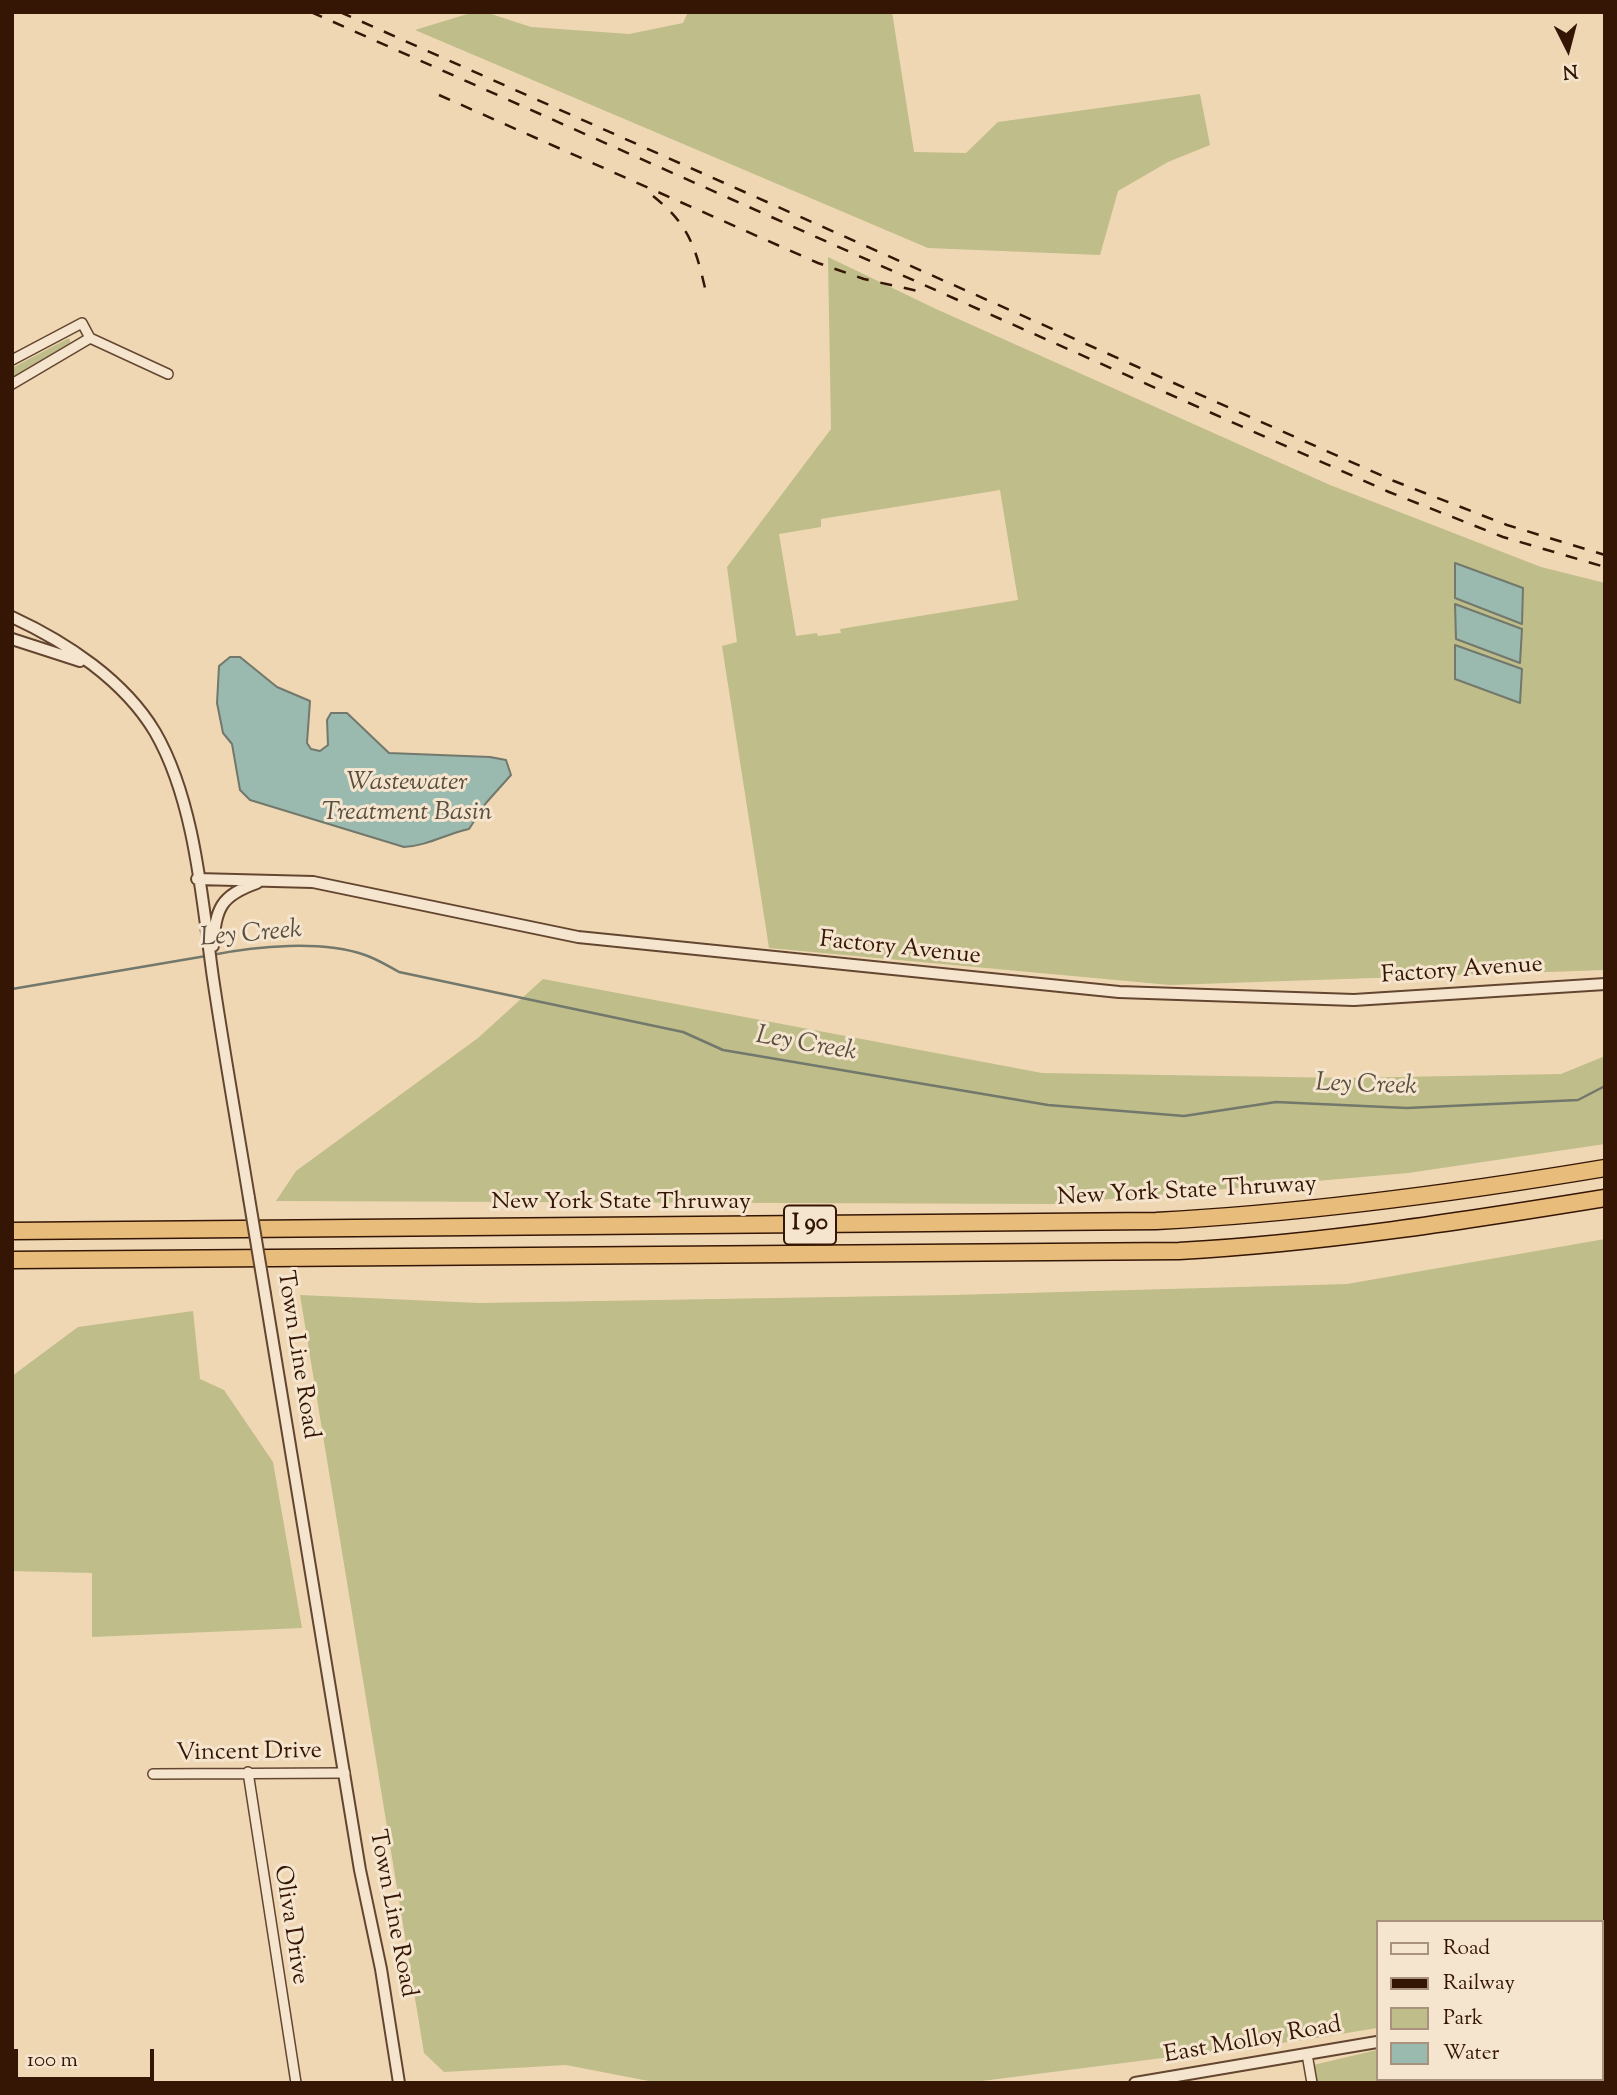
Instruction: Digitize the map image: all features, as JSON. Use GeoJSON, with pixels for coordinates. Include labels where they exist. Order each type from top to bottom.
{"type":"FeatureCollection","features":[{"type":"Feature","properties":{"kind":"highway","name":"New York State Thruway"},"geometry":{"type":"LineString","coordinates":[[12,1231],[1156,1221],[1255,1216],[1397,1201],[1605,1168]]}},
{"type":"Feature","properties":{"kind":"highway","name":"New York State Thruway"},"geometry":{"type":"LineString","coordinates":[[12,1260],[1179,1251],[1263,1246],[1401,1231],[1605,1198]]}},
{"type":"Feature","properties":{"kind":"street"},"geometry":{"type":"LineString","coordinates":[[12,360],[82,323],[90,338],[167,373]]}},
{"type":"Feature","properties":{"kind":"street"},"geometry":{"type":"LineString","coordinates":[[12,384],[90,338]]}},
{"type":"Feature","properties":{"kind":"street"},"geometry":{"type":"LineString","coordinates":[[12,617],[63,644],[137,708],[166,755],[184,806],[211,934]]}},
{"type":"Feature","properties":{"kind":"street"},"geometry":{"type":"LineString","coordinates":[[12,639],[89,664]]}},
{"type":"Feature","properties":{"kind":"street","name":"Factory Avenue"},"geometry":{"type":"LineString","coordinates":[[198,879],[265,880],[352,888],[578,937],[1119,992],[1353,1000],[1605,984]]}},
{"type":"Feature","properties":{"kind":"street"},"geometry":{"type":"LineString","coordinates":[[211,934],[224,900],[232,892],[265,880]]}},
{"type":"Feature","properties":{"kind":"street","name":"Town Line Road"},"geometry":{"type":"LineString","coordinates":[[211,934],[211,962],[249,1198],[399,2083]]}},
{"type":"Feature","properties":{"kind":"street","name":"Oliva Drive"},"geometry":{"type":"LineString","coordinates":[[248,1772],[254,1829],[296,2083]]}},
{"type":"Feature","properties":{"kind":"street","name":"Vincent Drive"},"geometry":{"type":"LineString","coordinates":[[153,1774],[345,1773]]}},
{"type":"Feature","properties":{"kind":"street","name":"East Molloy Road"},"geometry":{"type":"LineString","coordinates":[[1135,2083],[1376,2042]]}},
{"type":"Feature","properties":{"kind":"street"},"geometry":{"type":"LineString","coordinates":[[1307,2054],[1312,2083]]}},
{"type":"Feature","properties":{"kind":"green space"},"geometry":{"type":"Polygon","coordinates":[[[474,12],[485,12],[531,27],[629,34],[683,23],[688,12],[892,12],[914,152],[966,153],[998,122],[1200,94],[1210,145],[1168,162],[1118,191],[1100,255],[928,248],[415,30],[474,12]]]}},
{"type":"Feature","properties":{"kind":"green space"},"geometry":{"type":"Polygon","coordinates":[[[828,257],[936,309],[1330,485],[1541,567],[1605,583],[1605,970],[1170,985],[769,948],[722,646],[737,642],[727,567],[831,429],[828,257]],[[1000,490],[821,519],[821,527],[779,534],[796,636],[841,633],[840,629],[1018,600],[1000,490]]]}},
{"type":"Feature","properties":{"kind":"green space"},"geometry":{"type":"Polygon","coordinates":[[[70,339],[70,343],[12,377],[12,368],[70,339]]]}},
{"type":"Feature","properties":{"kind":"green space"},"geometry":{"type":"Polygon","coordinates":[[[543,979],[1042,1073],[1346,1078],[1561,1074],[1605,1056],[1605,1144],[1408,1173],[1053,1204],[276,1201],[296,1171],[478,1038],[543,979]]]}},
{"type":"Feature","properties":{"kind":"green space"},"geometry":{"type":"Polygon","coordinates":[[[1605,1239],[1605,1990],[1603,1920],[1376,1920],[1376,2028],[1304,2040],[966,2083],[659,2083],[566,2065],[444,2072],[424,2053],[300,1295],[479,1303],[953,1295],[1347,1284],[1605,1239]]]}},
{"type":"Feature","properties":{"kind":"green space"},"geometry":{"type":"Polygon","coordinates":[[[193,1311],[200,1379],[224,1390],[273,1462],[302,1628],[92,1637],[92,1573],[12,1571],[12,1376],[78,1327],[193,1311]]]}},
{"type":"Feature","properties":{"kind":"green space"},"geometry":{"type":"Polygon","coordinates":[[[1376,2050],[1376,2081],[1386,2083],[1312,2083],[1309,2066],[1376,2050]]]}},
{"type":"Feature","properties":{"kind":"water"},"geometry":{"type":"Polygon","coordinates":[[[1455,563],[1523,588],[1522,624],[1455,598],[1455,563]]]}},
{"type":"Feature","properties":{"kind":"water"},"geometry":{"type":"Polygon","coordinates":[[[1455,604],[1522,629],[1520,663],[1456,639],[1455,604]]]}},
{"type":"Feature","properties":{"kind":"water"},"geometry":{"type":"Polygon","coordinates":[[[1455,645],[1522,669],[1520,703],[1455,679],[1455,645]]]}},
{"type":"Feature","properties":{"kind":"water","name":"Wastewater Treatment Basin"},"geometry":{"type":"Polygon","coordinates":[[[230,657],[240,657],[277,687],[310,701],[307,743],[311,749],[320,751],[328,745],[327,720],[331,713],[347,713],[389,753],[490,757],[506,760],[511,775],[486,803],[469,829],[404,847],[250,800],[240,790],[232,744],[223,733],[217,703],[219,666],[230,657]]]}},
{"type":"Feature","properties":{"kind":"waterway","name":"Ley Creek"},"geometry":{"type":"LineString","coordinates":[[212,955],[289,946],[348,950],[399,972],[683,1032],[723,1050],[1048,1105],[1184,1116],[1276,1102],[1407,1108],[1578,1100],[1605,1086]]}},
{"type":"Feature","properties":{"kind":"waterway","name":"Ley Creek"},"geometry":{"type":"LineString","coordinates":[[12,989],[206,956]]}},
{"type":"Feature","properties":{"kind":"railway"},"geometry":{"type":"LineString","coordinates":[[311,12],[1389,492],[1503,537],[1605,567]]}},
{"type":"Feature","properties":{"kind":"railway"},"geometry":{"type":"LineString","coordinates":[[340,12],[1394,481],[1507,525],[1605,555]]}},
{"type":"Feature","properties":{"kind":"railway"},"geometry":{"type":"LineString","coordinates":[[439,95],[818,263],[864,279],[927,293]]}},
{"type":"Feature","properties":{"kind":"railway"},"geometry":{"type":"LineString","coordinates":[[653,196],[674,216],[688,236],[698,259],[705,288]]}}]}
